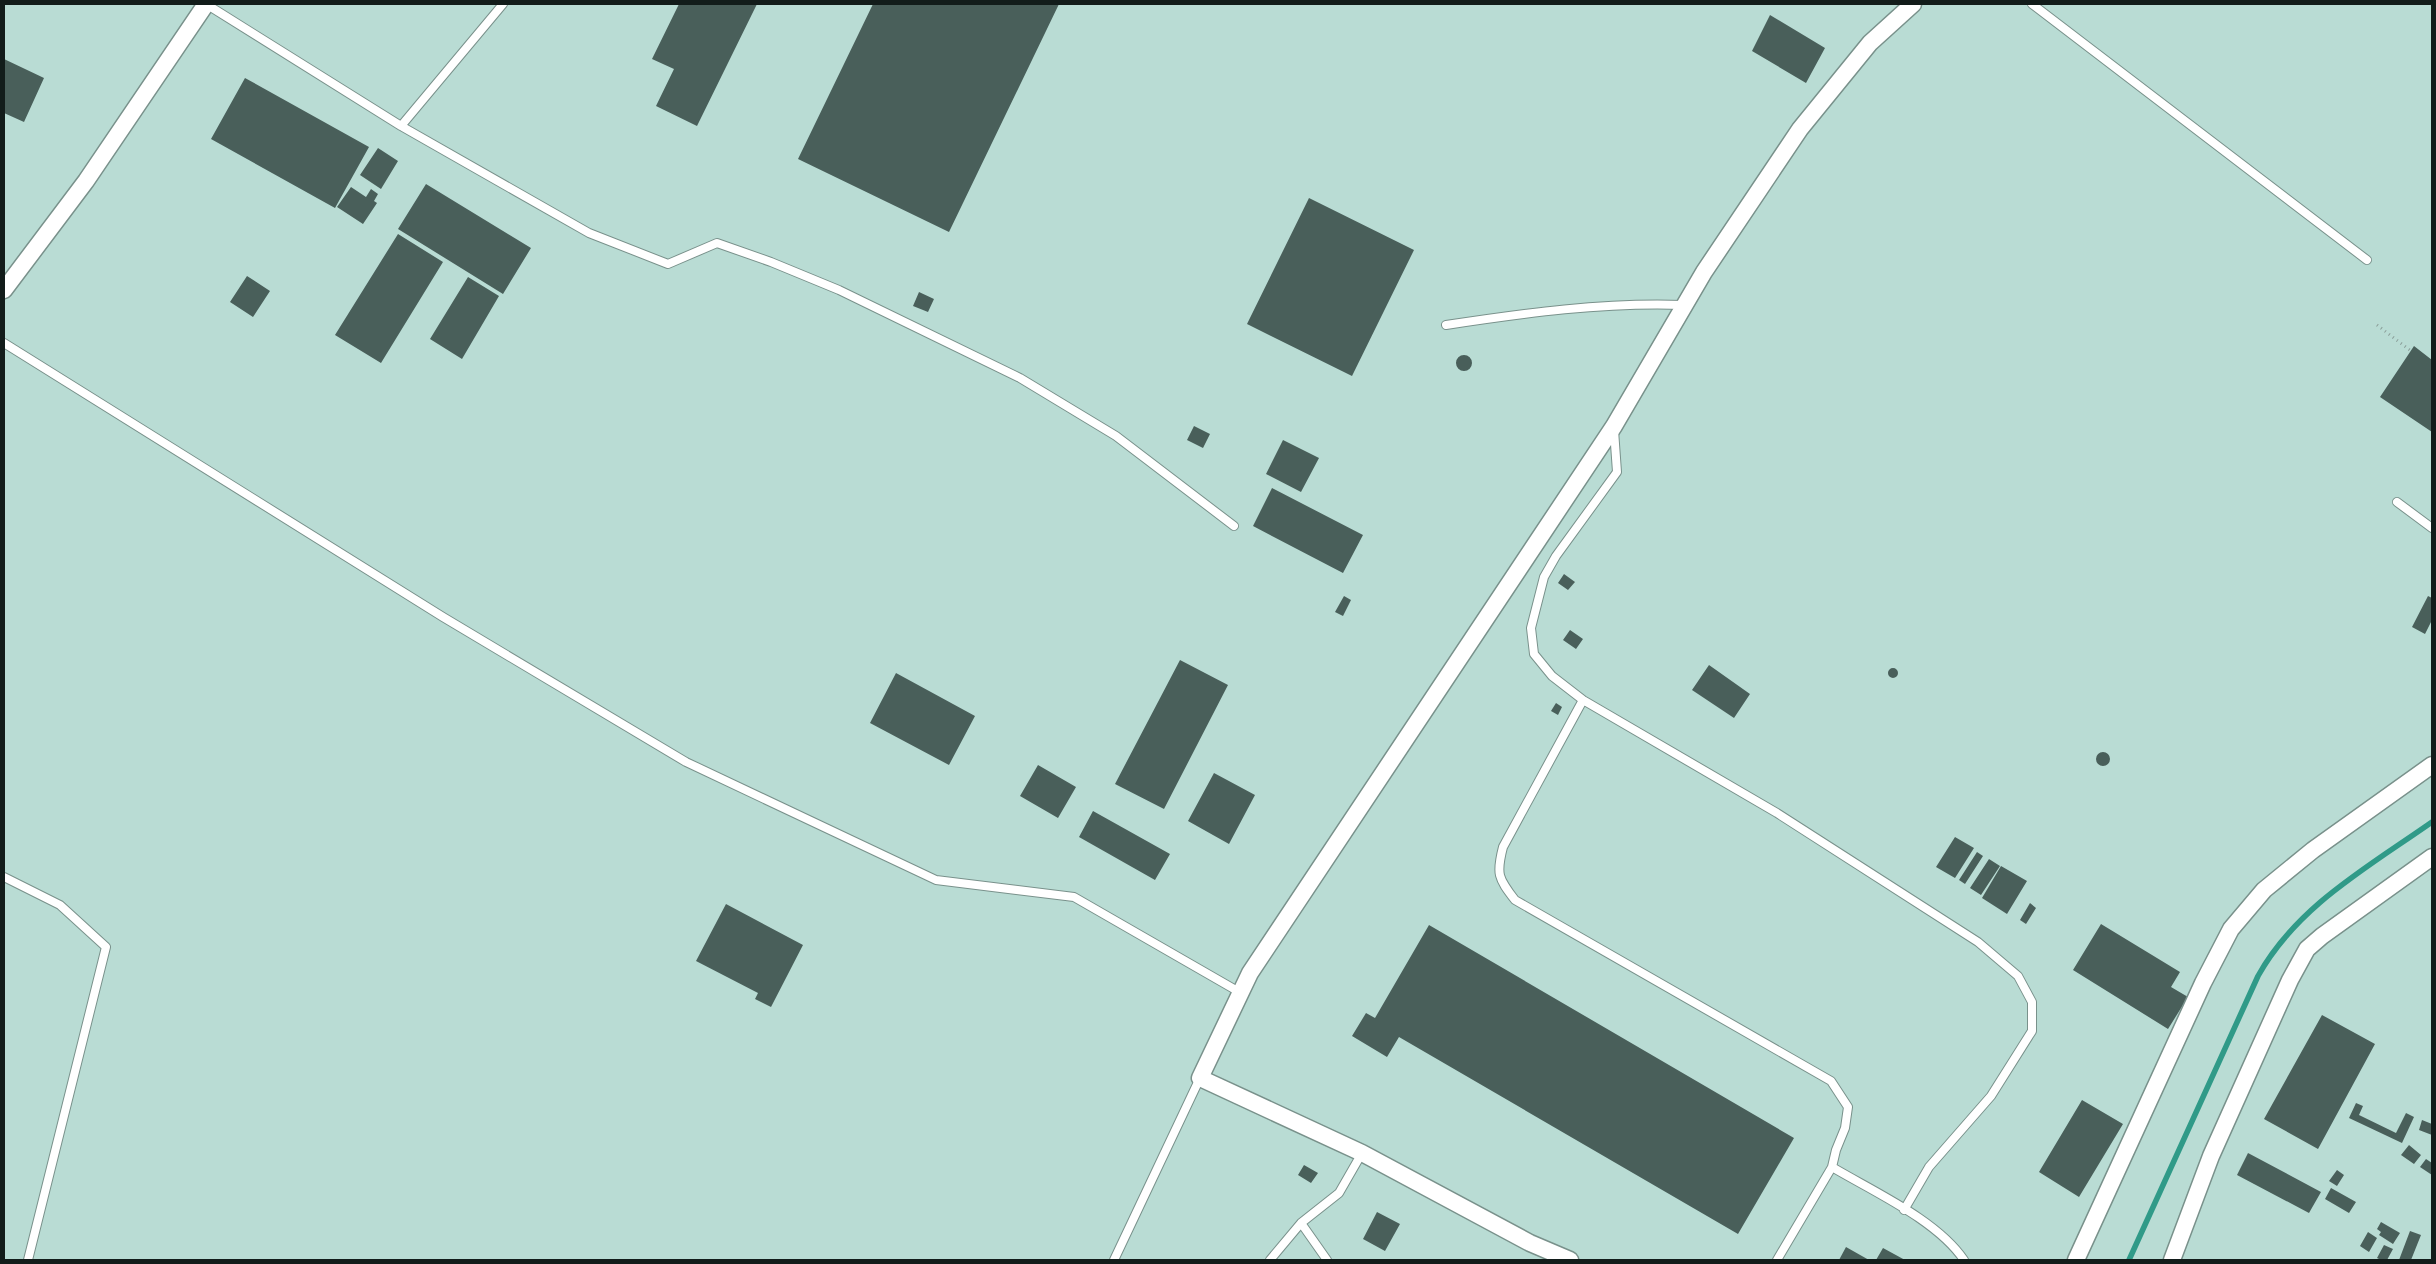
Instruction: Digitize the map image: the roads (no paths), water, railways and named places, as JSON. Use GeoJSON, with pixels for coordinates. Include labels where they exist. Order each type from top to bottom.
{"type":"FeatureCollection","features":[{"type":"Feature","properties":{"kind":"street"},"geometry":{"type":"LineString","coordinates":[[4,290],[86,181],[143,100],[206,4]]}},
{"type":"Feature","properties":{"kind":"street"},"geometry":{"type":"LineString","coordinates":[[1570,1260],[1530,1243],[1362,1153],[1200,1078],[1240,993],[1256,964],[1614,426],[1704,272],[1800,129],[1870,43],[1913,4]]}},
{"type":"Feature","properties":{"kind":"street"},"geometry":{"type":"LineString","coordinates":[[2076,1260],[2203,983],[2231,928],[2264,890],[2313,850],[2432,765]]}},
{"type":"Feature","properties":{"kind":"street"},"geometry":{"type":"LineString","coordinates":[[2172,1260],[2211,1156],[2290,980],[2307,949],[2322,936],[2432,857]]}},
{"type":"Feature","properties":{"kind":"lane"},"geometry":{"type":"LineString","coordinates":[[206,4],[401,126],[590,233],[668,264],[717,243],[771,262],[856,298],[1020,378],[1116,436],[1234,526]]}},
{"type":"Feature","properties":{"kind":"lane"},"geometry":{"type":"LineString","coordinates":[[401,126],[504,4]]}},
{"type":"Feature","properties":{"kind":"lane"},"geometry":{"type":"LineString","coordinates":[[2032,4],[2367,260]]}},
{"type":"Feature","properties":{"kind":"lane"},"geometry":{"type":"LineString","coordinates":[[1446,325],[1520,314],[1632,303],[1686,305]]}},
{"type":"Feature","properties":{"kind":"lane"},"geometry":{"type":"LineString","coordinates":[[4,343],[443,617],[686,762],[936,880],[1074,897],[1240,993]]}},
{"type":"Feature","properties":{"kind":"lane"},"geometry":{"type":"LineString","coordinates":[[1614,426],[1617,472],[1556,556],[1544,577],[1531,628],[1534,654],[1552,676],[1582,700],[1785,819],[1978,942],[2018,976],[2032,1002],[2032,1031],[1991,1096],[1929,1167],[1904,1210]]}},
{"type":"Feature","properties":{"kind":"lane"},"geometry":{"type":"LineString","coordinates":[[2397,502],[2432,528]]}},
{"type":"Feature","properties":{"kind":"lane"},"geometry":{"type":"LineString","coordinates":[[1582,700],[1503,846],[1498,867],[1502,884],[1515,900],[1831,1081],[1848,1107],[1845,1128],[1836,1150],[1832,1168],[1777,1260]]}},
{"type":"Feature","properties":{"kind":"lane"},"geometry":{"type":"LineString","coordinates":[[4,877],[60,905],[106,948],[28,1260]]}},
{"type":"Feature","properties":{"kind":"lane"},"geometry":{"type":"LineString","coordinates":[[1114,1260],[1200,1078]]}},
{"type":"Feature","properties":{"kind":"lane"},"geometry":{"type":"LineString","coordinates":[[1270,1260],[1301,1223],[1339,1193],[1362,1153]]}},
{"type":"Feature","properties":{"kind":"lane"},"geometry":{"type":"LineString","coordinates":[[1832,1168],[1927,1224],[1955,1246],[1964,1260]]}},
{"type":"Feature","properties":{"kind":"lane"},"geometry":{"type":"LineString","coordinates":[[1301,1223],[1327,1260]]}},
{"type":"Feature","properties":{"kind":"waterway"},"geometry":{"type":"LineString","coordinates":[[2129,1260],[2258,976],[2274,951],[2313,908],[2359,872],[2432,822]]}}]}
